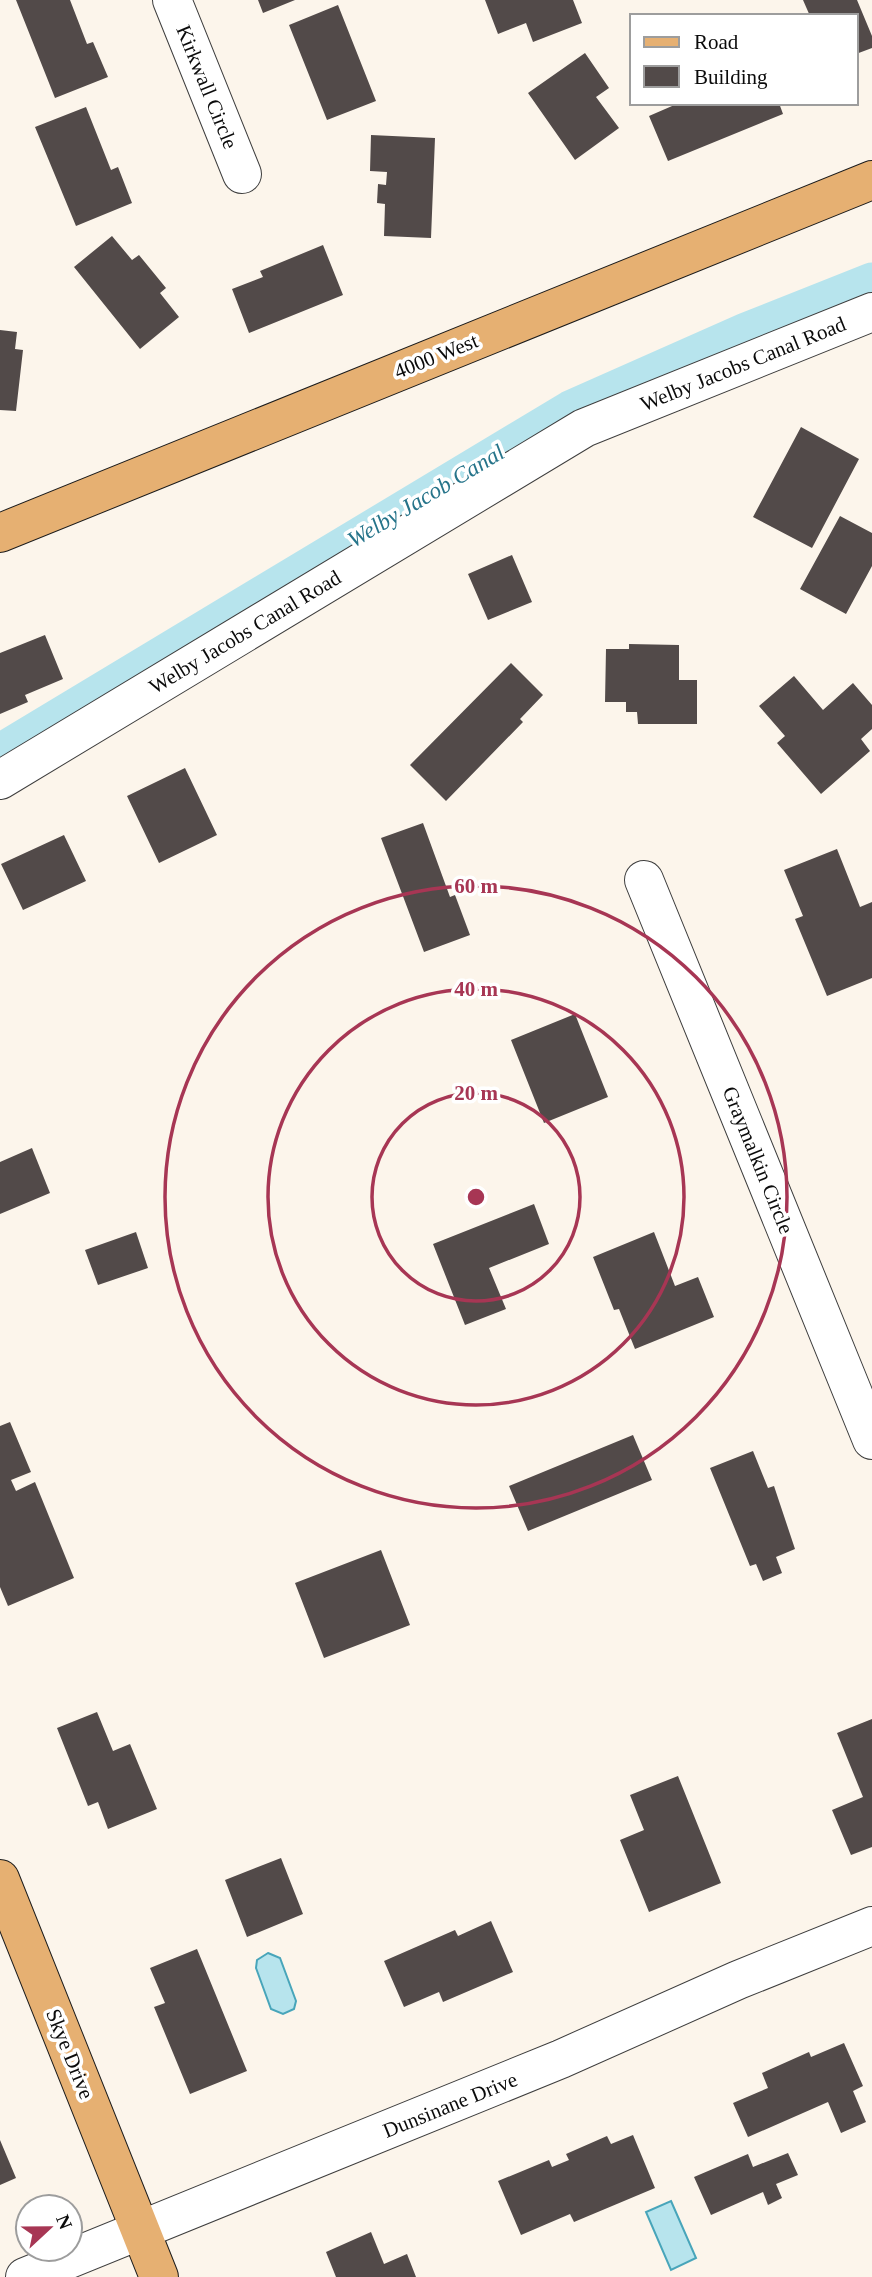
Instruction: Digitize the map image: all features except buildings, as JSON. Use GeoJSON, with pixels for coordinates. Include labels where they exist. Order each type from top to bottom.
{"type":"FeatureCollection","features":[{"type":"Feature","properties":{"kind":"main road","name":"4000 West"},"geometry":{"type":"LineString","coordinates":[[0,533],[872,180]]}},
{"type":"Feature","properties":{"kind":"main road","name":"Skye Drive"},"geometry":{"type":"LineString","coordinates":[[0,1879],[159,2277]]}},
{"type":"Feature","properties":{"kind":"street","name":"Kirkwall Circle"},"geometry":{"type":"LineString","coordinates":[[172,0],[242,174]]}},
{"type":"Feature","properties":{"kind":"street","name":"Welby Jacobs Canal Road"},"geometry":{"type":"LineString","coordinates":[[0,780],[584,428],[872,312]]}},
{"type":"Feature","properties":{"kind":"street","name":"Graymalkin Circle"},"geometry":{"type":"LineString","coordinates":[[644,880],[872,1440]]}},
{"type":"Feature","properties":{"kind":"street","name":"Dunsinane Drive"},"geometry":{"type":"LineString","coordinates":[[24,2277],[561,2059],[738,1980],[872,1926]]}},
{"type":"Feature","properties":{"kind":"water"},"geometry":{"type":"Polygon","coordinates":[[[268,1953],[280,1958],[296,2001],[294,2009],[283,2014],[271,2009],[256,1968],[257,1960],[268,1953]]]}},
{"type":"Feature","properties":{"kind":"water"},"geometry":{"type":"Polygon","coordinates":[[[671,2201],[696,2258],[671,2270],[646,2212],[671,2201]]]}},
{"type":"Feature","properties":{"kind":"waterway","name":"Welby Jacob Canal"},"geometry":{"type":"LineString","coordinates":[[0,752],[570,409],[746,331],[872,281]]}}]}
